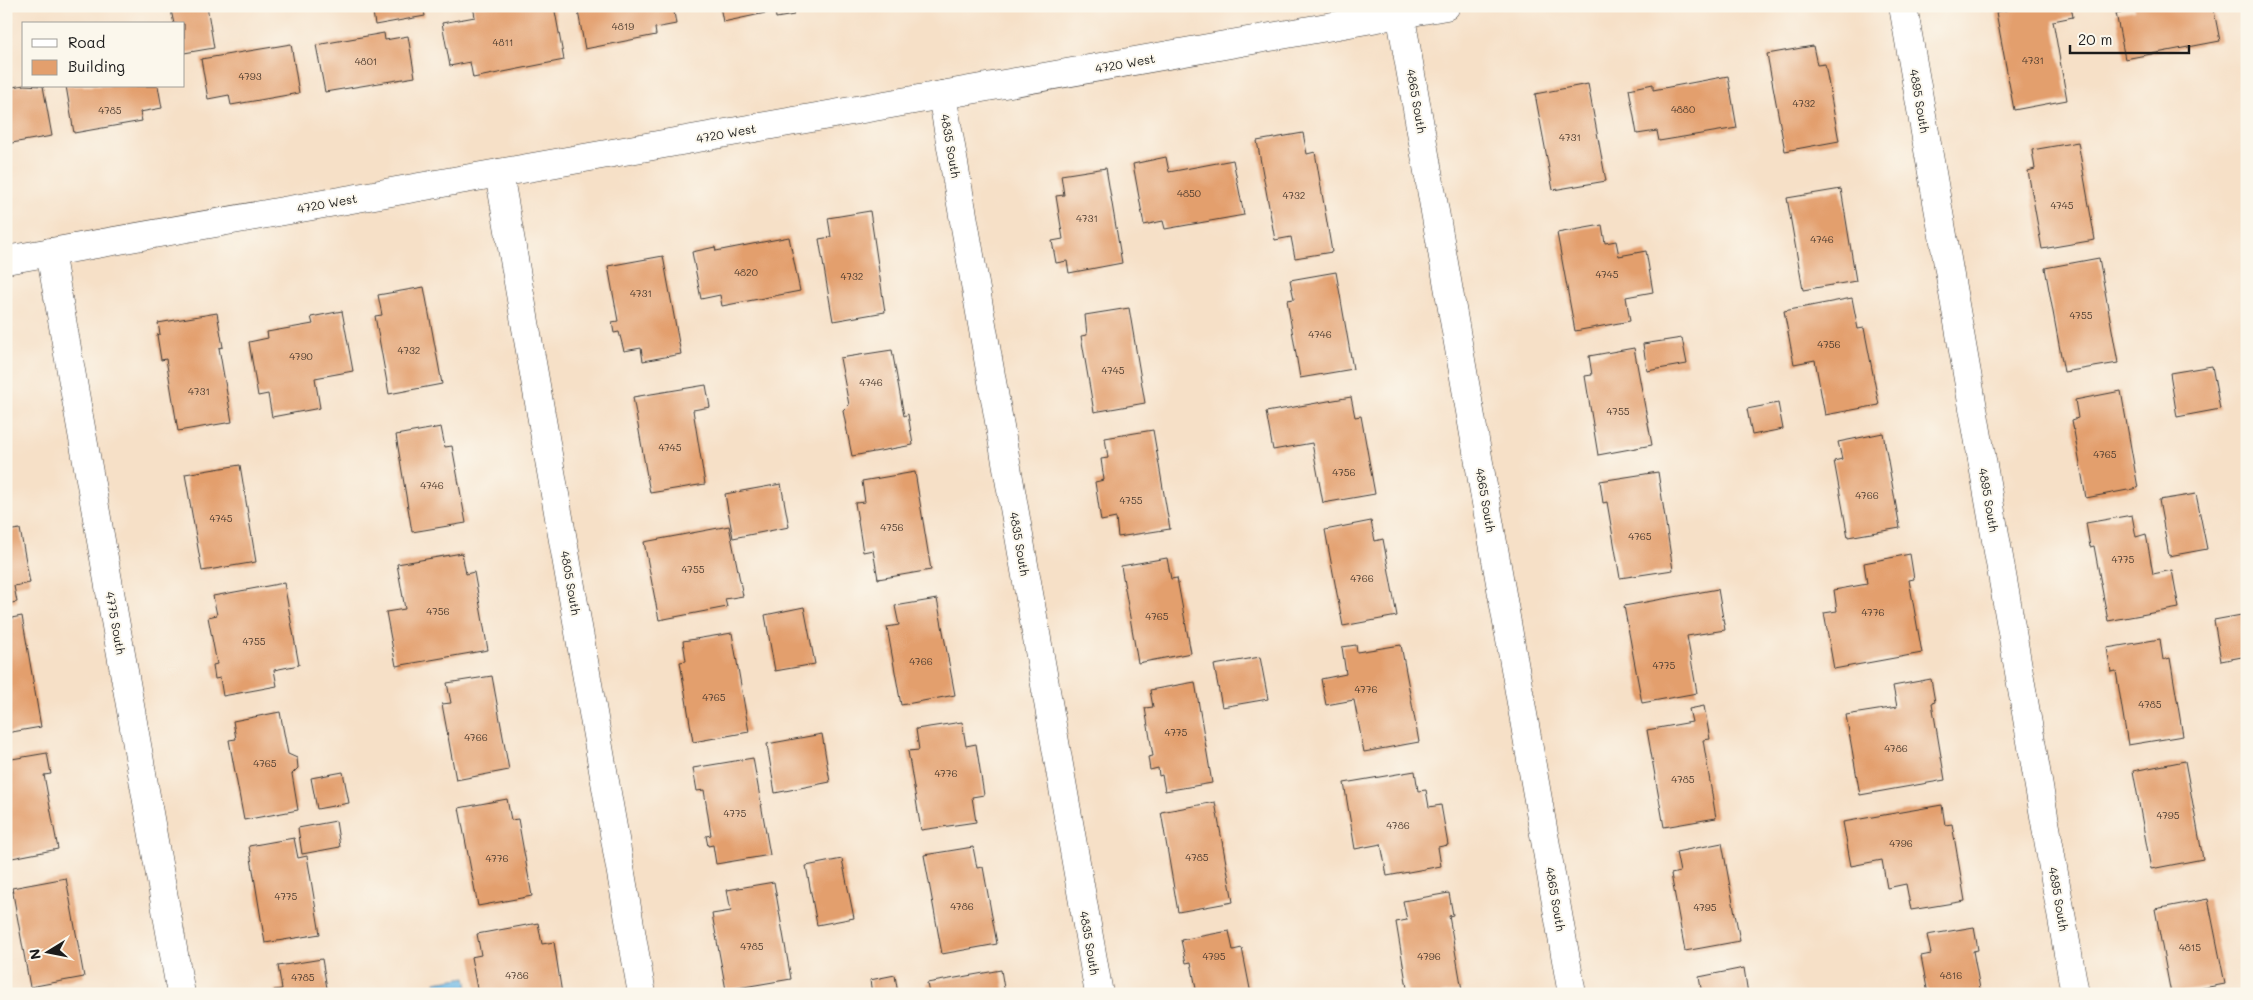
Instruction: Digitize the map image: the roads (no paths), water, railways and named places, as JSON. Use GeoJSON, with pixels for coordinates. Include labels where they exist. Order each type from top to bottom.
{"type":"FeatureCollection","features":[{"type":"Feature","properties":{"kind":"street","name":"4720 West"},"geometry":{"type":"LineString","coordinates":[[6,260],[942,95],[1400,10],[1446,6]]}},
{"type":"Feature","properties":{"kind":"street","name":"4895 South"},"geometry":{"type":"LineString","coordinates":[[1903,6],[2075,994]]}},
{"type":"Feature","properties":{"kind":"street","name":"4865 South"},"geometry":{"type":"LineString","coordinates":[[1400,10],[1572,994]]}},
{"type":"Feature","properties":{"kind":"street","name":"4835 South"},"geometry":{"type":"LineString","coordinates":[[942,95],[1099,994]]}},
{"type":"Feature","properties":{"kind":"street","name":"4805 South"},"geometry":{"type":"LineString","coordinates":[[499,173],[642,994]]}},
{"type":"Feature","properties":{"kind":"street","name":"4775 South"},"geometry":{"type":"LineString","coordinates":[[50,252],[181,994]]}},
{"type":"Feature","properties":{"kind":"water"},"geometry":{"type":"Polygon","coordinates":[[[466,977],[469,994],[437,994],[435,982],[466,977]]]}}]}
